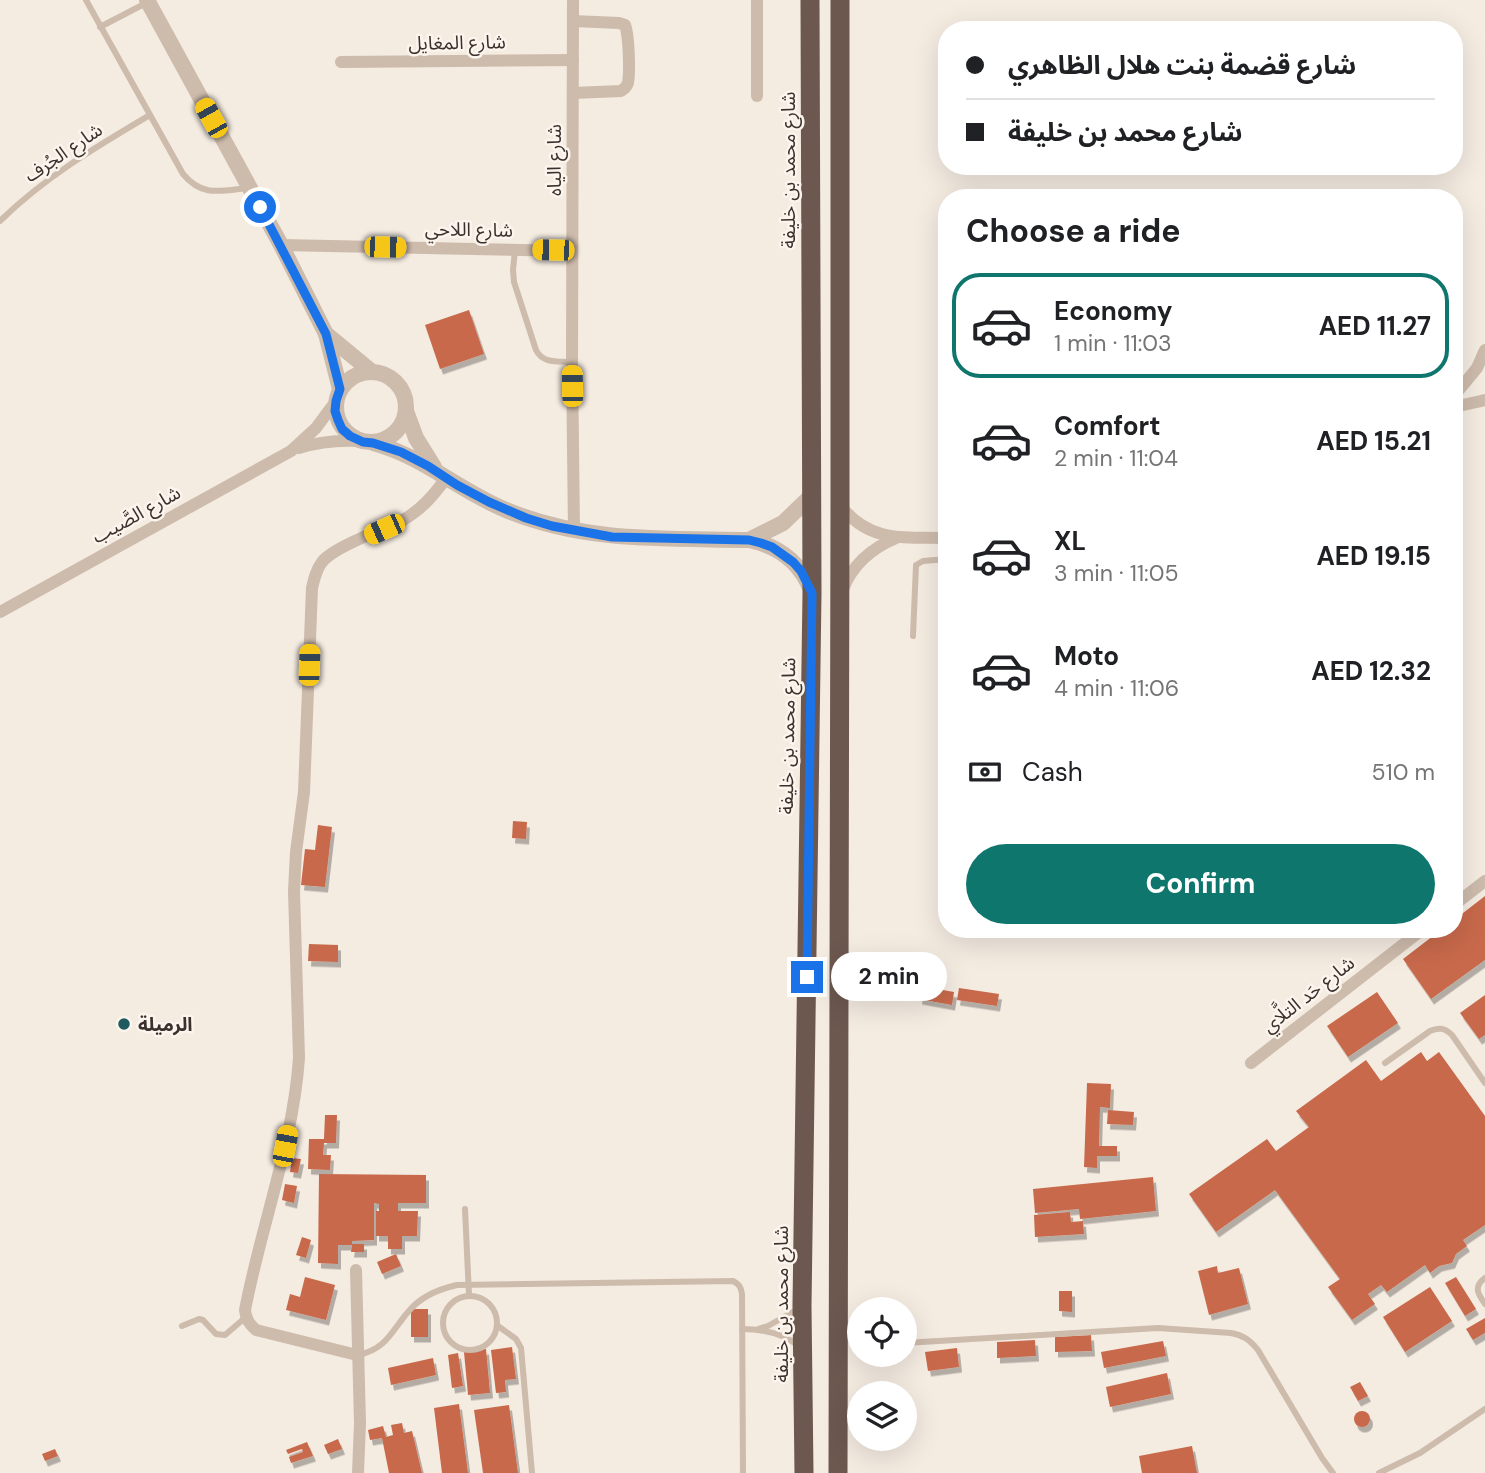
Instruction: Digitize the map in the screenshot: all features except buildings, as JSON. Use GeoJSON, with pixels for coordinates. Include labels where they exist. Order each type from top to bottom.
{"type":"FeatureCollection","features":[{"type":"Feature","properties":{"kind":"highway","name":"شارع محمد بن خليفة"},"geometry":{"type":"LineString","coordinates":[[804,1473],[802,1306],[812,593],[810,0]]}},
{"type":"Feature","properties":{"kind":"highway"},"geometry":{"type":"LineString","coordinates":[[838,1473],[840,0]]}},
{"type":"Feature","properties":{"kind":"street","name":"شارع الياه"},"geometry":{"type":"LineString","coordinates":[[573,0],[574,531]]}},
{"type":"Feature","properties":{"kind":"street"},"geometry":{"type":"LineString","coordinates":[[757,0],[757,96]]}},
{"type":"Feature","properties":{"kind":"street"},"geometry":{"type":"LineString","coordinates":[[148,1],[281,245],[326,334],[338,395],[335,411],[342,429],[350,436],[401,452],[503,509],[552,526],[612,537],[749,540],[772,547],[801,571],[812,593]]}},
{"type":"Feature","properties":{"kind":"street"},"geometry":{"type":"LineString","coordinates":[[573,21],[625,25],[628,34],[628,82],[621,91],[573,93]]}},
{"type":"Feature","properties":{"kind":"street","name":"شارع المغايل"},"geometry":{"type":"LineString","coordinates":[[341,62],[573,60]]}},
{"type":"Feature","properties":{"kind":"street","name":"شارع اللاحي"},"geometry":{"type":"LineString","coordinates":[[281,245],[572,251]]}},
{"type":"Feature","properties":{"kind":"street"},"geometry":{"type":"LineString","coordinates":[[326,334],[372,372]]}},
{"type":"Feature","properties":{"kind":"street"},"geometry":{"type":"LineString","coordinates":[[1463,385],[1477,368],[1485,350]]}},
{"type":"Feature","properties":{"kind":"street"},"geometry":{"type":"LineString","coordinates":[[338,395],[349,380],[360,374],[382,374],[398,384],[406,401],[410,425],[423,451],[444,476]]}},
{"type":"Feature","properties":{"kind":"street","name":"شارع الصَّيب"},"geometry":{"type":"LineString","coordinates":[[292,451],[316,428],[338,395]]}},
{"type":"Feature","properties":{"kind":"street"},"geometry":{"type":"LineString","coordinates":[[1463,405],[1485,400]]}},
{"type":"Feature","properties":{"kind":"street"},"geometry":{"type":"LineString","coordinates":[[366,442],[381,441],[395,433],[401,426],[406,411]]}},
{"type":"Feature","properties":{"kind":"street","name":"شارع الصَّيب"},"geometry":{"type":"LineString","coordinates":[[0,612],[292,451],[325,442],[366,442]]}},
{"type":"Feature","properties":{"kind":"street"},"geometry":{"type":"LineString","coordinates":[[357,1355],[264,1334],[250,1325],[246,1317],[297,1081],[299,1058],[294,891],[304,792],[312,589],[315,574],[322,562],[333,552],[414,514],[433,497],[444,476]]}},
{"type":"Feature","properties":{"kind":"street"},"geometry":{"type":"LineString","coordinates":[[749,540],[783,523],[811,496]]}},
{"type":"Feature","properties":{"kind":"street"},"geometry":{"type":"LineString","coordinates":[[840,505],[859,525],[884,536],[938,538]]}},
{"type":"Feature","properties":{"kind":"street"},"geometry":{"type":"LineString","coordinates":[[840,599],[844,585],[860,561],[871,551],[898,537]]}},
{"type":"Feature","properties":{"kind":"street"},"geometry":{"type":"LineString","coordinates":[[1463,898],[1485,881]]}},
{"type":"Feature","properties":{"kind":"street","name":"شارع حَد التلَّاي"},"geometry":{"type":"LineString","coordinates":[[1251,1063],[1411,938]]}},
{"type":"Feature","properties":{"kind":"street"},"geometry":{"type":"LineString","coordinates":[[356,1270],[360,1423],[358,1473]]}},
{"type":"Feature","properties":{"kind":"lane"},"geometry":{"type":"LineString","coordinates":[[86,0],[191,184],[207,191],[249,188]]}},
{"type":"Feature","properties":{"kind":"lane"},"geometry":{"type":"LineString","coordinates":[[100,27],[148,1]]}},
{"type":"Feature","properties":{"kind":"lane","name":"شارع الجُرف"},"geometry":{"type":"LineString","coordinates":[[0,221],[50,177],[150,115]]}},
{"type":"Feature","properties":{"kind":"lane"},"geometry":{"type":"LineString","coordinates":[[515,250],[514,282],[538,355],[547,360],[572,362]]}},
{"type":"Feature","properties":{"kind":"lane"},"geometry":{"type":"LineString","coordinates":[[913,636],[916,565],[923,561],[938,560]]}},
{"type":"Feature","properties":{"kind":"lane"},"geometry":{"type":"LineString","coordinates":[[1385,1063],[1430,1031],[1444,1029],[1452,1035],[1485,1083]]}},
{"type":"Feature","properties":{"kind":"lane"},"geometry":{"type":"LineString","coordinates":[[465,1209],[470,1295]]}},
{"type":"Feature","properties":{"kind":"lane"},"geometry":{"type":"LineString","coordinates":[[1485,1278],[1477,1289],[1485,1304]]}},
{"type":"Feature","properties":{"kind":"lane"},"geometry":{"type":"LineString","coordinates":[[357,1355],[379,1348],[409,1310],[424,1298],[444,1288],[469,1284],[733,1281],[741,1288],[743,1473]]}},
{"type":"Feature","properties":{"kind":"lane"},"geometry":{"type":"LineString","coordinates":[[470,1295],[491,1304],[498,1318],[498,1326],[492,1340],[479,1349],[463,1350],[450,1342],[443,1328],[443,1320],[445,1312],[454,1300],[470,1295]]}},
{"type":"Feature","properties":{"kind":"lane"},"geometry":{"type":"LineString","coordinates":[[756,1329],[780,1320],[802,1306]]}},
{"type":"Feature","properties":{"kind":"lane"},"geometry":{"type":"LineString","coordinates":[[183,1326],[199,1319],[216,1334],[225,1335],[246,1317]]}},
{"type":"Feature","properties":{"kind":"lane"},"geometry":{"type":"LineString","coordinates":[[498,1326],[516,1339],[521,1348],[532,1473]]}},
{"type":"Feature","properties":{"kind":"lane"},"geometry":{"type":"LineString","coordinates":[[917,1342],[1157,1328],[1239,1335],[1247,1338],[1258,1350],[1333,1473]]}},
{"type":"Feature","properties":{"kind":"lane"},"geometry":{"type":"LineString","coordinates":[[742,1329],[782,1335],[803,1350]]}},
{"type":"Feature","properties":{"kind":"lane"},"geometry":{"type":"LineString","coordinates":[[1379,1473],[1420,1453],[1485,1409]]}},
{"type":"Feature","properties":{"kind":"place","name":"الرميلة"},"geometry":{"type":"Point","coordinates":[124,1024]}},
{"type":"Feature","properties":{"kind":"route"},"geometry":{"type":"LineString","coordinates":[[260,207],[326,334],[340,389],[335,411],[342,429],[350,436],[401,452],[503,509],[552,526],[612,537],[749,540],[772,547],[801,571],[812,593],[807,977]]}}]}
